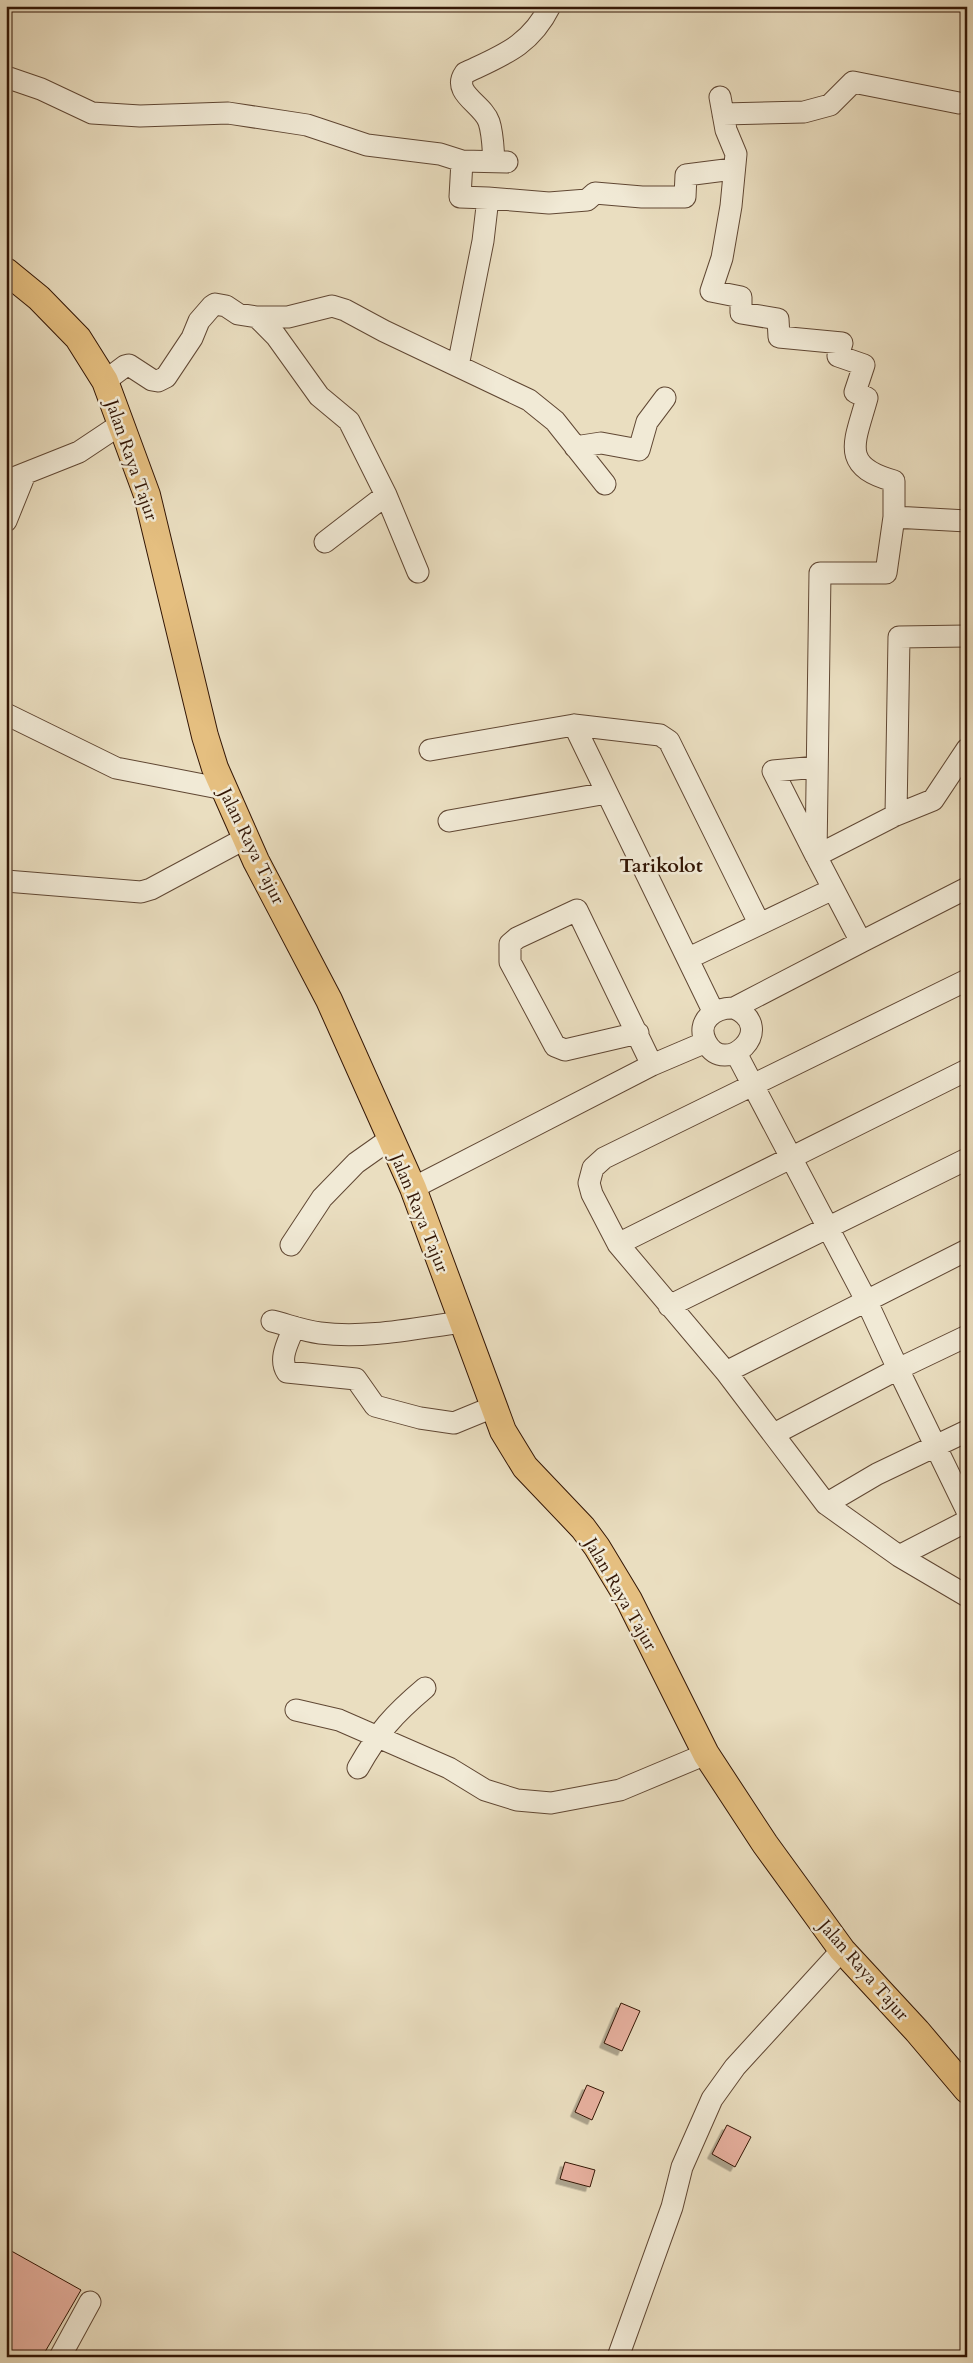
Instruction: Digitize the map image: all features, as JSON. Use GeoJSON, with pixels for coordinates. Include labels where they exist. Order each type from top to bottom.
{"type":"FeatureCollection","features":[{"type":"Feature","properties":{"kind":"main road","name":"Jalan Raya Tajur"},"geometry":{"type":"LineString","coordinates":[[6,271],[39,298],[78,338],[105,380],[147,495],[205,736],[224,789],[246,838],[329,1000],[413,1188],[503,1431],[525,1467],[583,1528],[597,1547],[629,1600],[706,1754],[765,1844],[842,1950],[917,2031],[967,2090]]}},
{"type":"Feature","properties":{"kind":"street"},"geometry":{"type":"LineString","coordinates":[[6,77],[42,89],[92,113],[140,116],[228,113],[264,117],[307,125],[367,145],[440,154],[462,161],[501,161],[489,122],[483,110],[465,93],[461,86],[461,79],[465,73],[515,49],[529,37],[543,20],[550,6]]}},
{"type":"Feature","properties":{"kind":"street"},"geometry":{"type":"LineString","coordinates":[[816,856],[820,573],[886,573],[894,517],[894,481],[869,472],[861,466],[856,457],[856,439],[867,398],[855,392],[864,365],[838,356],[842,342],[779,337],[778,319],[741,313],[741,297],[711,291],[722,258],[731,206],[733,168],[736,154],[726,130],[722,105],[804,112],[830,105],[853,82],[959,103]]}},
{"type":"Feature","properties":{"kind":"street"},"geometry":{"type":"LineString","coordinates":[[462,161],[460,197],[549,203],[587,200],[595,193],[642,197],[685,197],[686,175],[733,168]]}},
{"type":"Feature","properties":{"kind":"street"},"geometry":{"type":"LineString","coordinates":[[458,366],[483,241],[488,198]]}},
{"type":"Feature","properties":{"kind":"street"},"geometry":{"type":"LineString","coordinates":[[105,380],[124,366],[130,365],[152,380],[166,377],[192,338],[199,321],[212,306],[221,304],[238,314],[258,317],[288,317],[332,306],[346,310],[529,400],[554,421],[606,484]]}},
{"type":"Feature","properties":{"kind":"street"},"geometry":{"type":"LineString","coordinates":[[258,317],[276,336],[319,396],[349,421],[386,495],[418,572]]}},
{"type":"Feature","properties":{"kind":"street"},"geometry":{"type":"LineString","coordinates":[[575,447],[601,443],[639,450],[646,422],[665,398]]}},
{"type":"Feature","properties":{"kind":"street"},"geometry":{"type":"LineString","coordinates":[[6,520],[16,477],[79,452],[120,424]]}},
{"type":"Feature","properties":{"kind":"street"},"geometry":{"type":"LineString","coordinates":[[325,542],[386,495]]}},
{"type":"Feature","properties":{"kind":"street"},"geometry":{"type":"LineString","coordinates":[[894,517],[967,521]]}},
{"type":"Feature","properties":{"kind":"street"},"geometry":{"type":"LineString","coordinates":[[896,816],[899,637],[967,636]]}},
{"type":"Feature","properties":{"kind":"street"},"geometry":{"type":"LineString","coordinates":[[6,714],[116,768],[224,789]]}},
{"type":"Feature","properties":{"kind":"street"},"geometry":{"type":"LineString","coordinates":[[574,724],[689,958],[723,1010],[746,1016],[751,1030],[747,1043],[736,1053],[719,1053],[711,1049],[706,1042],[703,1025],[723,1010],[967,888]]}},
{"type":"Feature","properties":{"kind":"street"},"geometry":{"type":"LineString","coordinates":[[430,750],[574,724],[660,735],[669,741],[759,923]]}},
{"type":"Feature","properties":{"kind":"street"},"geometry":{"type":"LineString","coordinates":[[816,856],[896,816],[933,800],[967,749]]}},
{"type":"Feature","properties":{"kind":"street"},"geometry":{"type":"LineString","coordinates":[[817,767],[773,772],[861,942]]}},
{"type":"Feature","properties":{"kind":"street"},"geometry":{"type":"LineString","coordinates":[[449,821],[608,793]]}},
{"type":"Feature","properties":{"kind":"street"},"geometry":{"type":"LineString","coordinates":[[6,881],[141,892],[151,889],[246,838]]}},
{"type":"Feature","properties":{"kind":"street"},"geometry":{"type":"LineString","coordinates":[[689,958],[833,889]]}},
{"type":"Feature","properties":{"kind":"street"},"geometry":{"type":"LineString","coordinates":[[638,1033],[565,1050],[554,1046],[510,962],[510,944],[517,938],[577,910],[638,1033],[652,1065]]}},
{"type":"Feature","properties":{"kind":"street"},"geometry":{"type":"LineString","coordinates":[[967,980],[604,1158],[593,1168],[589,1183],[592,1194],[618,1244],[726,1372],[826,1504],[899,1556],[967,1596]]}},
{"type":"Feature","properties":{"kind":"street"},"geometry":{"type":"LineString","coordinates":[[413,1188],[652,1065],[706,1042]]}},
{"type":"Feature","properties":{"kind":"street"},"geometry":{"type":"LineString","coordinates":[[736,1053],[826,1228],[866,1300],[934,1448],[967,1511]]}},
{"type":"Feature","properties":{"kind":"street"},"geometry":{"type":"LineString","coordinates":[[618,1244],[967,1070]]}},
{"type":"Feature","properties":{"kind":"street"},"geometry":{"type":"LineString","coordinates":[[291,1245],[322,1198],[356,1163],[390,1139]]}},
{"type":"Feature","properties":{"kind":"street"},"geometry":{"type":"LineString","coordinates":[[669,1306],[967,1159]]}},
{"type":"Feature","properties":{"kind":"street"},"geometry":{"type":"LineString","coordinates":[[726,1372],[967,1250]]}},
{"type":"Feature","properties":{"kind":"street"},"geometry":{"type":"LineString","coordinates":[[272,1321],[294,1327],[338,1334],[382,1332],[462,1322]]}},
{"type":"Feature","properties":{"kind":"street"},"geometry":{"type":"LineString","coordinates":[[294,1327],[283,1358],[283,1366],[287,1372],[356,1379],[375,1406],[420,1418],[454,1423],[493,1407]]}},
{"type":"Feature","properties":{"kind":"street"},"geometry":{"type":"LineString","coordinates":[[774,1434],[898,1369],[967,1336]]}},
{"type":"Feature","properties":{"kind":"street"},"geometry":{"type":"LineString","coordinates":[[826,1504],[877,1474],[967,1431]]}},
{"type":"Feature","properties":{"kind":"street"},"geometry":{"type":"LineString","coordinates":[[899,1556],[967,1521]]}},
{"type":"Feature","properties":{"kind":"street"},"geometry":{"type":"LineString","coordinates":[[358,1768],[376,1736],[395,1713],[425,1688]]}},
{"type":"Feature","properties":{"kind":"street"},"geometry":{"type":"LineString","coordinates":[[296,1710],[339,1720],[449,1768],[485,1790],[516,1800],[551,1803],[620,1790],[706,1754]]}},
{"type":"Feature","properties":{"kind":"street"},"geometry":{"type":"LineString","coordinates":[[618,2357],[672,2207],[682,2167],[712,2099],[735,2067],[842,1950]]}},
{"type":"Feature","properties":{"kind":"street"},"geometry":{"type":"LineString","coordinates":[[60,2357],[90,2302]]}},
{"type":"Feature","properties":{"kind":"building"},"geometry":{"type":"Polygon","coordinates":[[[621,2003],[640,2011],[622,2051],[604,2043],[621,2003]]]}},
{"type":"Feature","properties":{"kind":"building"},"geometry":{"type":"Polygon","coordinates":[[[587,2085],[604,2092],[592,2120],[575,2112],[587,2085]]]}},
{"type":"Feature","properties":{"kind":"building"},"geometry":{"type":"Polygon","coordinates":[[[727,2125],[751,2137],[735,2167],[712,2154],[727,2125]]]}},
{"type":"Feature","properties":{"kind":"building"},"geometry":{"type":"Polygon","coordinates":[[[565,2162],[595,2170],[590,2187],[560,2179],[565,2162]]]}},
{"type":"Feature","properties":{"kind":"building"},"geometry":{"type":"Polygon","coordinates":[[[6,2248],[81,2290],[42,2357],[6,2357],[6,2248]]]}},
{"type":"Feature","properties":{"kind":"district","name":"Tarikolot"},"geometry":{"type":"Point","coordinates":[661,865]}}]}
